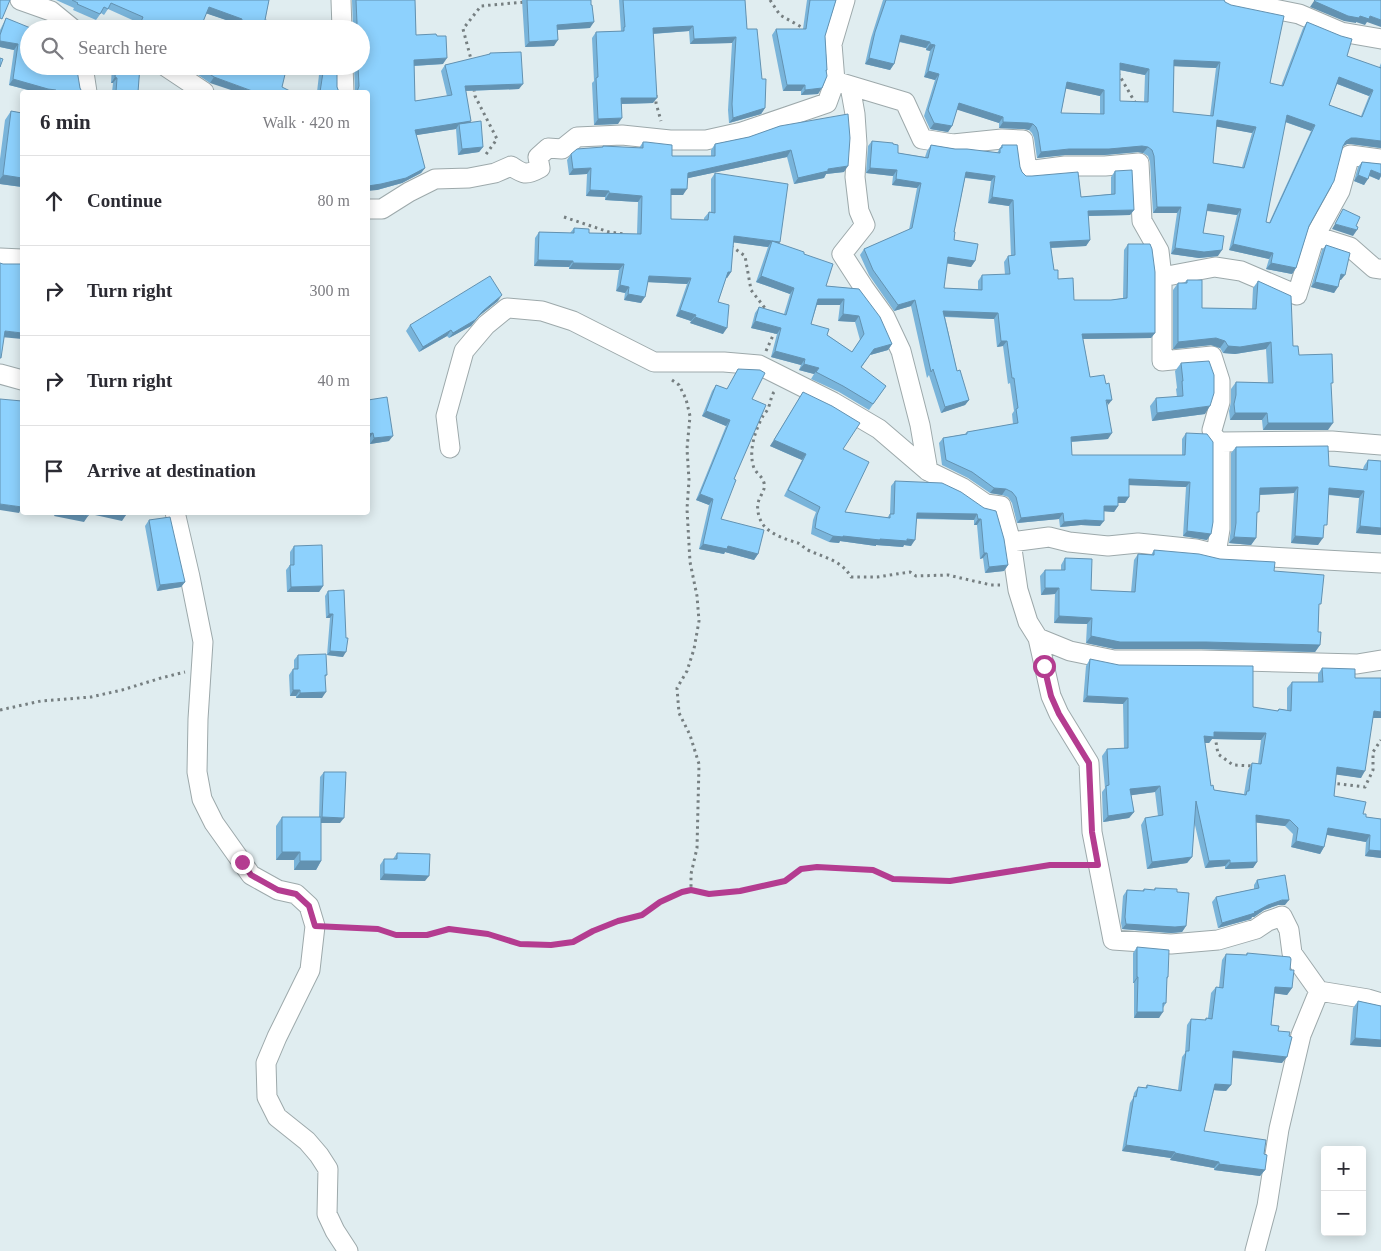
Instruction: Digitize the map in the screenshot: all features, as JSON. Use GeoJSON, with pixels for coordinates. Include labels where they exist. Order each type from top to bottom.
{"type":"FeatureCollection","features":[{"type":"Feature","properties":{"kind":"street"},"geometry":{"type":"LineString","coordinates":[[20,0],[50,11],[63,20]]}},
{"type":"Feature","properties":{"kind":"street"},"geometry":{"type":"LineString","coordinates":[[341,0],[342,20]]}},
{"type":"Feature","properties":{"kind":"street"},"geometry":{"type":"LineString","coordinates":[[845,0],[832,44],[842,84],[855,114],[858,144],[855,177],[859,211],[865,225],[842,254],[886,317],[901,351],[920,425],[928,471]]}},
{"type":"Feature","properties":{"kind":"street"},"geometry":{"type":"LineString","coordinates":[[1229,0],[1299,14],[1341,32],[1381,39]]}},
{"type":"Feature","properties":{"kind":"street"},"geometry":{"type":"LineString","coordinates":[[84,75],[87,90]]}},
{"type":"Feature","properties":{"kind":"street"},"geometry":{"type":"LineString","coordinates":[[178,75],[201,90]]}},
{"type":"Feature","properties":{"kind":"street"},"geometry":{"type":"LineString","coordinates":[[343,75],[344,90]]}},
{"type":"Feature","properties":{"kind":"street"},"geometry":{"type":"LineString","coordinates":[[370,209],[382,209],[435,179],[469,178],[495,173],[511,166],[522,173],[531,173],[540,168],[538,157],[548,148],[562,149],[577,137],[622,135],[670,140],[706,140],[733,134],[826,102],[842,84]]}},
{"type":"Feature","properties":{"kind":"street"},"geometry":{"type":"LineString","coordinates":[[842,84],[905,102],[922,139],[953,144],[1002,138],[1023,140],[1027,171],[1065,166],[1105,166],[1140,163],[1142,221],[1159,251],[1162,277],[1162,361],[1212,356],[1220,381],[1220,402],[1212,430],[1214,437],[1220,442],[1332,441],[1381,445]]}},
{"type":"Feature","properties":{"kind":"street"},"geometry":{"type":"LineString","coordinates":[[1162,277],[1214,267],[1241,271],[1297,295],[1315,236],[1340,191],[1350,155],[1381,159]]}},
{"type":"Feature","properties":{"kind":"street"},"geometry":{"type":"LineString","coordinates":[[1315,236],[1350,246],[1374,268],[1381,269]]}},
{"type":"Feature","properties":{"kind":"street"},"geometry":{"type":"LineString","coordinates":[[0,258],[20,259]]}},
{"type":"Feature","properties":{"kind":"street"},"geometry":{"type":"LineString","coordinates":[[450,448],[446,416],[464,351],[486,325],[507,308],[542,310],[573,321],[654,362],[724,362],[759,365],[833,402],[879,429],[928,471],[963,488],[986,504],[1001,506],[1011,542],[1017,586],[1028,622],[1038,638],[1051,696],[1059,714],[1089,763],[1092,832],[1113,940],[1171,944],[1218,940],[1256,929],[1268,921],[1282,916],[1289,930],[1292,953],[1319,991],[1381,1003]]}},
{"type":"Feature","properties":{"kind":"street"},"geometry":{"type":"LineString","coordinates":[[0,374],[20,379]]}},
{"type":"Feature","properties":{"kind":"street"},"geometry":{"type":"LineString","coordinates":[[1216,554],[1220,529],[1220,442]]}},
{"type":"Feature","properties":{"kind":"street"},"geometry":{"type":"LineString","coordinates":[[176,515],[203,642],[197,772],[202,799],[214,824],[251,875],[278,890],[296,894],[309,906],[315,926],[310,970],[266,1063],[267,1098],[277,1116],[307,1141],[328,1169],[327,1214],[348,1251]]}},
{"type":"Feature","properties":{"kind":"street"},"geometry":{"type":"LineString","coordinates":[[1011,542],[1049,537],[1069,542],[1108,546],[1138,543],[1196,548],[1216,554],[1381,563]]}},
{"type":"Feature","properties":{"kind":"street"},"geometry":{"type":"LineString","coordinates":[[1038,638],[1070,651],[1114,660],[1357,664],[1381,660]]}},
{"type":"Feature","properties":{"kind":"street"},"geometry":{"type":"LineString","coordinates":[[1255,1251],[1267,1206],[1279,1129],[1301,1035],[1319,991]]}},
{"type":"Feature","properties":{"kind":"path"},"geometry":{"type":"LineString","coordinates":[[770,0],[780,15],[806,30]]}},
{"type":"Feature","properties":{"kind":"path"},"geometry":{"type":"LineString","coordinates":[[474,68],[463,29],[481,6],[528,2]]}},
{"type":"Feature","properties":{"kind":"path"},"geometry":{"type":"LineString","coordinates":[[1117,71],[1136,105]]}},
{"type":"Feature","properties":{"kind":"path"},"geometry":{"type":"LineString","coordinates":[[469,178],[497,139],[475,96],[474,87]]}},
{"type":"Feature","properties":{"kind":"path"},"geometry":{"type":"LineString","coordinates":[[656,94],[656,103],[662,125],[670,140]]}},
{"type":"Feature","properties":{"kind":"path"},"geometry":{"type":"LineString","coordinates":[[564,217],[610,232],[626,235]]}},
{"type":"Feature","properties":{"kind":"path"},"geometry":{"type":"LineString","coordinates":[[730,245],[745,256],[751,290],[773,317]]}},
{"type":"Feature","properties":{"kind":"path"},"geometry":{"type":"LineString","coordinates":[[759,365],[778,324]]}},
{"type":"Feature","properties":{"kind":"path"},"geometry":{"type":"LineString","coordinates":[[654,362],[662,373],[679,386],[686,399],[690,416],[688,448],[689,544],[699,621],[694,648],[687,670],[677,688],[679,713],[690,735],[699,764],[697,848],[691,874],[691,890]]}},
{"type":"Feature","properties":{"kind":"path"},"geometry":{"type":"LineString","coordinates":[[785,378],[772,394],[769,408],[757,430],[752,456],[754,469],[764,482],[764,489],[758,498],[756,506],[760,521],[765,527],[787,540],[800,544],[808,551],[838,563],[847,570],[851,577],[877,577],[910,572],[916,576],[948,575],[992,585],[1017,586]]}},
{"type":"Feature","properties":{"kind":"path"},"geometry":{"type":"LineString","coordinates":[[0,710],[41,701],[91,697],[201,668]]}},
{"type":"Feature","properties":{"kind":"path"},"geometry":{"type":"LineString","coordinates":[[1214,727],[1218,754],[1233,765],[1261,768]]}},
{"type":"Feature","properties":{"kind":"path"},"geometry":{"type":"LineString","coordinates":[[1331,783],[1365,788],[1373,770],[1373,752],[1381,740]]}},
{"type":"Feature","properties":{"kind":"path"},"geometry":{"type":"LineString","coordinates":[[315,926],[378,929],[396,935],[427,935],[449,929],[488,934],[520,944],[551,945],[573,942],[593,931],[618,921],[642,915],[660,902],[682,892],[691,890],[709,894],[740,891],[785,881],[801,869],[817,867],[873,870],[893,879],[950,881],[1050,865],[1098,865]]}},
{"type":"Feature","properties":{"kind":"building"},"geometry":{"type":"Polygon","coordinates":[[[0,0],[10,0],[2,19],[0,18],[0,0]]]}},
{"type":"Feature","properties":{"kind":"building"},"geometry":{"type":"Polygon","coordinates":[[[72,0],[269,0],[265,20],[242,20],[209,7],[204,20],[142,20],[143,17],[111,3],[108,9],[104,7],[100,14],[72,0]]]}},
{"type":"Feature","properties":{"kind":"building"},"geometry":{"type":"Polygon","coordinates":[[[356,0],[415,0],[416,35],[436,34],[437,36],[446,36],[447,58],[414,60],[415,101],[452,95],[445,65],[490,53],[521,52],[523,84],[465,86],[471,121],[415,130],[425,168],[406,178],[370,186],[370,90],[358,90],[358,75],[370,75],[370,20],[357,20],[356,0]]]}},
{"type":"Feature","properties":{"kind":"building"},"geometry":{"type":"Polygon","coordinates":[[[527,0],[591,0],[594,22],[557,25],[558,40],[529,42],[527,0]]]}},
{"type":"Feature","properties":{"kind":"building"},"geometry":{"type":"Polygon","coordinates":[[[623,0],[745,0],[747,29],[757,29],[762,79],[766,79],[765,108],[733,118],[732,104],[736,37],[694,39],[693,26],[653,28],[657,98],[621,98],[622,118],[598,119],[596,32],[624,31],[623,0]]]}},
{"type":"Feature","properties":{"kind":"building"},"geometry":{"type":"Polygon","coordinates":[[[810,0],[836,0],[825,36],[827,76],[822,88],[805,90],[805,85],[787,85],[776,29],[806,29],[810,0]]]}},
{"type":"Feature","properties":{"kind":"building"},"geometry":{"type":"Polygon","coordinates":[[[886,0],[1224,0],[1231,5],[1284,16],[1270,83],[1283,86],[1307,22],[1352,39],[1347,56],[1381,68],[1381,141],[1351,138],[1346,141],[1334,181],[1309,226],[1296,268],[1271,263],[1273,253],[1233,244],[1241,209],[1208,204],[1203,233],[1224,236],[1222,250],[1204,252],[1175,248],[1181,207],[1157,207],[1154,156],[1152,150],[1148,147],[1069,149],[1041,152],[1038,132],[1033,124],[1003,122],[1003,117],[959,103],[952,126],[934,123],[928,110],[939,74],[928,71],[935,45],[901,35],[894,64],[869,58],[875,32],[886,0]],[[1174,60],[1173,112],[1213,116],[1220,62],[1174,60]],[[1120,63],[1120,101],[1148,102],[1149,69],[1120,63]],[[1339,77],[1329,105],[1362,117],[1373,90],[1339,77]],[[1067,82],[1061,113],[1104,114],[1104,90],[1067,82]],[[1287,115],[1266,222],[1270,223],[1315,125],[1287,115]],[[1217,120],[1213,163],[1244,168],[1256,127],[1217,120]]]}},
{"type":"Feature","properties":{"kind":"building"},"geometry":{"type":"Polygon","coordinates":[[[1315,0],[1381,0],[1381,20],[1370,16],[1369,19],[1360,16],[1359,18],[1348,16],[1315,0]]]}},
{"type":"Feature","properties":{"kind":"building"},"geometry":{"type":"Polygon","coordinates":[[[6,18],[20,24],[20,75],[78,75],[81,90],[48,89],[13,79],[18,44],[0,41],[0,35],[6,18]]]}},
{"type":"Feature","properties":{"kind":"building"},"geometry":{"type":"Polygon","coordinates":[[[115,75],[139,75],[138,90],[116,90],[117,78],[115,75]]]}},
{"type":"Feature","properties":{"kind":"building"},"geometry":{"type":"Polygon","coordinates":[[[211,75],[285,75],[282,87],[288,90],[250,90],[211,75]]]}},
{"type":"Feature","properties":{"kind":"building"},"geometry":{"type":"Polygon","coordinates":[[[323,75],[337,75],[338,90],[320,90],[323,75]]]}},
{"type":"Feature","properties":{"kind":"building"},"geometry":{"type":"Polygon","coordinates":[[[11,111],[20,113],[20,178],[3,175],[11,111]]]}},
{"type":"Feature","properties":{"kind":"building"},"geometry":{"type":"Polygon","coordinates":[[[848,114],[850,138],[848,166],[828,169],[828,171],[798,178],[791,150],[688,173],[687,189],[671,189],[671,219],[708,220],[709,212],[715,213],[715,173],[788,184],[780,242],[734,236],[731,272],[728,272],[718,302],[729,305],[727,328],[680,310],[691,278],[649,276],[645,297],[628,294],[629,287],[620,285],[624,264],[538,260],[539,232],[574,233],[574,228],[589,229],[589,233],[641,234],[642,196],[590,190],[591,168],[573,169],[571,154],[577,149],[603,146],[643,148],[643,142],[646,142],[672,145],[672,156],[715,156],[715,144],[749,137],[780,126],[848,114]]]}},
{"type":"Feature","properties":{"kind":"building"},"geometry":{"type":"Polygon","coordinates":[[[481,121],[483,147],[462,149],[459,124],[481,121]]]}},
{"type":"Feature","properties":{"kind":"building"},"geometry":{"type":"Polygon","coordinates":[[[872,141],[893,143],[898,145],[898,153],[928,158],[931,145],[1000,153],[1002,145],[1017,145],[1020,167],[1026,176],[1078,172],[1081,197],[1115,194],[1115,171],[1132,170],[1134,210],[1088,211],[1090,240],[1050,242],[1054,270],[1058,270],[1058,279],[1073,278],[1074,300],[1127,298],[1128,244],[1150,244],[1155,272],[1155,333],[1082,334],[1090,377],[1104,375],[1106,384],[1109,383],[1112,400],[1106,400],[1112,433],[1071,437],[1072,455],[1185,455],[1186,433],[1207,434],[1213,442],[1213,522],[1211,534],[1187,531],[1190,482],[1129,479],[1129,497],[1118,497],[1118,506],[1104,506],[1104,521],[1064,522],[1063,513],[1021,518],[1016,497],[1012,492],[1006,489],[994,488],[972,472],[946,460],[943,438],[1018,423],[1014,378],[1012,378],[1007,341],[1001,341],[998,313],[943,311],[957,371],[960,370],[969,400],[945,407],[933,369],[931,372],[915,300],[898,305],[873,270],[864,249],[912,228],[921,183],[896,179],[897,170],[870,168],[872,141]],[[966,172],[954,240],[978,244],[975,261],[948,257],[944,288],[982,290],[982,275],[1010,274],[1008,256],[1015,255],[1013,200],[992,197],[995,176],[966,172]]]}},
{"type":"Feature","properties":{"kind":"building"},"geometry":{"type":"Polygon","coordinates":[[[1362,162],[1381,164],[1381,174],[1371,170],[1368,179],[1358,175],[1362,162]]]}},
{"type":"Feature","properties":{"kind":"building"},"geometry":{"type":"Polygon","coordinates":[[[1343,209],[1360,217],[1356,226],[1358,227],[1357,230],[1335,224],[1343,209]]]}},
{"type":"Feature","properties":{"kind":"building"},"geometry":{"type":"Polygon","coordinates":[[[772,241],[833,264],[826,286],[859,289],[880,317],[892,344],[874,349],[861,367],[886,386],[873,404],[816,372],[819,368],[804,364],[805,359],[775,351],[781,328],[755,321],[759,307],[786,315],[794,288],[761,276],[772,241]],[[818,299],[811,324],[829,329],[827,335],[852,352],[864,334],[859,316],[843,314],[844,299],[818,299]]]}},
{"type":"Feature","properties":{"kind":"building"},"geometry":{"type":"Polygon","coordinates":[[[1326,245],[1350,253],[1345,275],[1341,274],[1338,287],[1315,282],[1326,245]]]}},
{"type":"Feature","properties":{"kind":"building"},"geometry":{"type":"Polygon","coordinates":[[[0,263],[20,264],[20,333],[5,331],[0,358],[0,263]]]}},
{"type":"Feature","properties":{"kind":"building"},"geometry":{"type":"Polygon","coordinates":[[[490,276],[502,295],[475,320],[453,333],[451,330],[423,347],[410,325],[490,276]]]}},
{"type":"Feature","properties":{"kind":"building"},"geometry":{"type":"Polygon","coordinates":[[[1187,280],[1202,280],[1202,308],[1256,309],[1258,281],[1291,296],[1293,346],[1298,346],[1299,355],[1332,354],[1333,423],[1268,423],[1267,413],[1235,413],[1236,382],[1273,383],[1271,342],[1240,347],[1228,346],[1225,341],[1216,338],[1178,342],[1178,283],[1187,283],[1187,280]]]}},
{"type":"Feature","properties":{"kind":"building"},"geometry":{"type":"Polygon","coordinates":[[[1209,361],[1214,375],[1214,393],[1210,406],[1157,413],[1156,398],[1183,396],[1181,363],[1209,361]]]}},
{"type":"Feature","properties":{"kind":"building"},"geometry":{"type":"Polygon","coordinates":[[[738,369],[760,370],[765,373],[752,399],[766,405],[734,479],[736,480],[721,519],[764,530],[758,554],[728,546],[727,549],[703,544],[713,499],[700,494],[730,420],[706,411],[716,385],[727,389],[738,369]]]}},
{"type":"Feature","properties":{"kind":"building"},"geometry":{"type":"Polygon","coordinates":[[[803,392],[832,406],[860,423],[843,449],[869,462],[845,512],[890,518],[890,514],[894,514],[895,481],[942,483],[961,492],[984,508],[996,511],[1004,539],[1008,565],[989,567],[987,553],[984,553],[981,519],[978,519],[977,514],[917,513],[915,540],[907,539],[907,541],[833,536],[815,528],[820,507],[788,490],[806,454],[774,440],[803,392]]]}},
{"type":"Feature","properties":{"kind":"building"},"geometry":{"type":"Polygon","coordinates":[[[387,397],[393,436],[374,438],[373,433],[370,434],[370,400],[387,397]]]}},
{"type":"Feature","properties":{"kind":"building"},"geometry":{"type":"Polygon","coordinates":[[[0,399],[20,401],[20,507],[0,504],[0,399]]]}},
{"type":"Feature","properties":{"kind":"building"},"geometry":{"type":"Polygon","coordinates":[[[1328,446],[1329,466],[1367,470],[1368,460],[1381,461],[1381,528],[1360,526],[1364,491],[1329,488],[1327,525],[1324,525],[1323,538],[1295,536],[1298,487],[1260,488],[1256,538],[1234,537],[1236,523],[1236,447],[1328,446]]]}},
{"type":"Feature","properties":{"kind":"building"},"geometry":{"type":"Polygon","coordinates":[[[170,517],[185,582],[160,585],[149,520],[170,517]]]}},
{"type":"Feature","properties":{"kind":"building"},"geometry":{"type":"Polygon","coordinates":[[[322,545],[323,586],[291,587],[290,565],[294,565],[294,546],[322,545]]]}},
{"type":"Feature","properties":{"kind":"building"},"geometry":{"type":"Polygon","coordinates":[[[1154,550],[1199,554],[1220,559],[1275,562],[1274,571],[1324,575],[1321,604],[1319,604],[1318,632],[1321,632],[1320,645],[1120,642],[1091,636],[1092,618],[1059,616],[1059,588],[1045,588],[1045,570],[1065,570],[1065,558],[1092,559],[1091,590],[1135,592],[1138,554],[1154,555],[1154,550]]]}},
{"type":"Feature","properties":{"kind":"building"},"geometry":{"type":"Polygon","coordinates":[[[344,590],[346,638],[348,638],[346,652],[330,651],[333,614],[329,614],[328,591],[344,590]]]}},
{"type":"Feature","properties":{"kind":"building"},"geometry":{"type":"Polygon","coordinates":[[[326,654],[326,692],[300,693],[300,690],[293,690],[293,669],[298,669],[298,655],[326,654]]]}},
{"type":"Feature","properties":{"kind":"building"},"geometry":{"type":"Polygon","coordinates":[[[1090,659],[1119,665],[1253,666],[1253,707],[1278,711],[1279,709],[1291,711],[1292,682],[1323,682],[1322,668],[1355,669],[1355,678],[1381,678],[1381,712],[1374,711],[1365,771],[1337,767],[1334,796],[1366,802],[1363,814],[1366,814],[1366,817],[1381,819],[1381,851],[1369,850],[1370,835],[1328,828],[1324,847],[1296,841],[1298,828],[1290,820],[1256,815],[1257,862],[1230,863],[1230,860],[1209,861],[1196,801],[1192,857],[1152,862],[1145,818],[1163,815],[1160,786],[1130,789],[1134,812],[1108,816],[1106,786],[1109,785],[1107,749],[1128,748],[1128,698],[1087,696],[1090,659]],[[1214,732],[1214,737],[1204,736],[1211,786],[1213,785],[1214,790],[1246,795],[1247,791],[1249,791],[1252,763],[1261,764],[1266,733],[1214,732]]]}},
{"type":"Feature","properties":{"kind":"building"},"geometry":{"type":"Polygon","coordinates":[[[324,772],[346,772],[344,818],[322,817],[324,772]]]}},
{"type":"Feature","properties":{"kind":"building"},"geometry":{"type":"Polygon","coordinates":[[[282,817],[321,817],[321,861],[300,861],[300,852],[282,852],[282,817]]]}},
{"type":"Feature","properties":{"kind":"building"},"geometry":{"type":"Polygon","coordinates":[[[397,853],[430,854],[429,876],[384,874],[384,859],[397,859],[397,853]]]}},
{"type":"Feature","properties":{"kind":"building"},"geometry":{"type":"Polygon","coordinates":[[[1285,875],[1289,900],[1282,900],[1268,905],[1255,913],[1222,923],[1216,897],[1259,888],[1257,880],[1285,875]]]}},
{"type":"Feature","properties":{"kind":"building"},"geometry":{"type":"Polygon","coordinates":[[[1155,888],[1177,889],[1177,892],[1189,893],[1186,926],[1126,924],[1127,890],[1144,891],[1144,889],[1155,890],[1155,888]]]}},
{"type":"Feature","properties":{"kind":"building"},"geometry":{"type":"Polygon","coordinates":[[[1137,947],[1169,950],[1166,1003],[1163,1003],[1163,1012],[1137,1012],[1137,947]]]}},
{"type":"Feature","properties":{"kind":"building"},"geometry":{"type":"Polygon","coordinates":[[[1247,953],[1290,957],[1290,970],[1294,970],[1292,988],[1275,987],[1271,1025],[1279,1026],[1278,1031],[1290,1032],[1289,1036],[1292,1037],[1287,1057],[1233,1051],[1231,1085],[1215,1084],[1204,1131],[1266,1140],[1264,1154],[1267,1155],[1265,1170],[1219,1164],[1219,1162],[1175,1152],[1126,1145],[1134,1096],[1136,1097],[1138,1087],[1147,1088],[1147,1085],[1181,1091],[1186,1051],[1189,1051],[1191,1019],[1212,1019],[1216,987],[1223,988],[1226,954],[1247,955],[1247,953]]]}},
{"type":"Feature","properties":{"kind":"building"},"geometry":{"type":"Polygon","coordinates":[[[1358,1001],[1381,1006],[1381,1040],[1355,1038],[1358,1001]]]}},
{"type":"Feature","properties":{"kind":"route"},"geometry":{"type":"LineString","coordinates":[[242,862],[251,875],[278,890],[296,894],[309,906],[315,926],[378,929],[396,935],[427,935],[449,929],[488,934],[520,944],[551,945],[573,942],[593,931],[618,921],[642,915],[660,902],[682,892],[691,890],[709,894],[740,891],[785,881],[801,869],[817,867],[873,870],[893,879],[950,881],[1050,865],[1098,865],[1092,832],[1089,763],[1059,714],[1051,696],[1044,666]]}}]}
